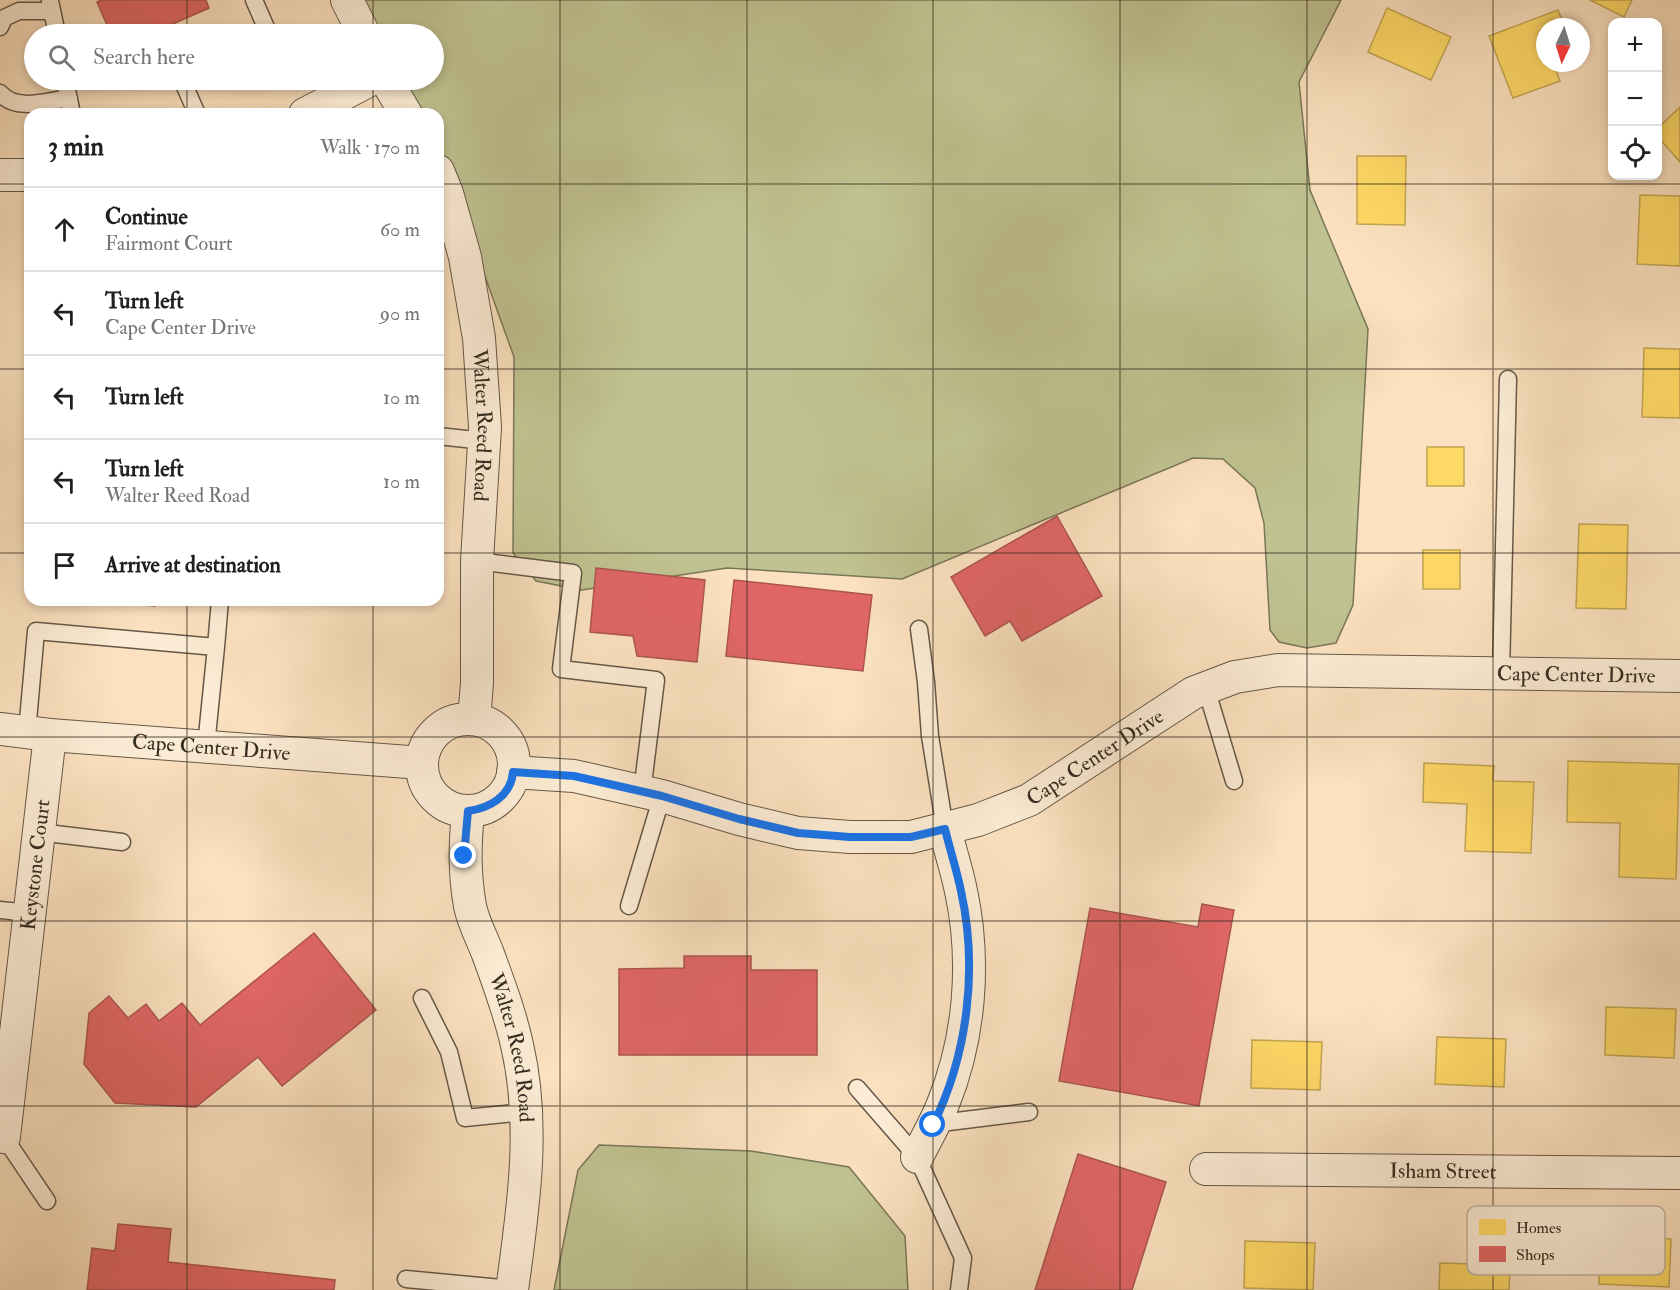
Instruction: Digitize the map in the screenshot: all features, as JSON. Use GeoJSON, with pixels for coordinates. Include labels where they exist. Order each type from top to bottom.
{"type":"FeatureCollection","features":[{"type":"Feature","properties":{"kind":"street"},"geometry":{"type":"LineString","coordinates":[[347,0],[359,24]]}},
{"type":"Feature","properties":{"kind":"street"},"geometry":{"type":"LineString","coordinates":[[316,108],[351,90]]}},
{"type":"Feature","properties":{"kind":"street"},"geometry":{"type":"LineString","coordinates":[[392,90],[402,108]]}},
{"type":"Feature","properties":{"kind":"street"},"geometry":{"type":"LineString","coordinates":[[0,175],[24,175]]}},
{"type":"Feature","properties":{"kind":"street","name":"Walter Reed Road"},"geometry":{"type":"LineString","coordinates":[[444,186],[465,257],[479,338],[484,441],[477,561],[477,683],[474,719]]}},
{"type":"Feature","properties":{"kind":"street","name":"Cape Center Drive"},"geometry":{"type":"LineString","coordinates":[[513,772],[574,776],[798,833],[850,837],[911,837],[978,820],[1029,800],[1193,693],[1234,677],[1278,670],[1680,676]]}},
{"type":"Feature","properties":{"kind":"street"},"geometry":{"type":"LineString","coordinates":[[474,719],[489,724],[501,733],[510,746],[514,761],[513,772],[507,790],[496,802],[483,809],[468,811],[454,809],[440,802],[430,791],[424,778],[422,763],[425,749],[432,736],[444,726],[458,720],[474,719]]}},
{"type":"Feature","properties":{"kind":"street","name":"Cape Center Drive"},"geometry":{"type":"LineString","coordinates":[[25,732],[422,763]]}},
{"type":"Feature","properties":{"kind":"street","name":"Keystone Court"},"geometry":{"type":"LineString","coordinates":[[2,1140],[15,912],[39,832],[25,732]]}},
{"type":"Feature","properties":{"kind":"street","name":"Walter Reed Road"},"geometry":{"type":"LineString","coordinates":[[468,811],[464,856],[471,909],[503,995],[515,1036],[526,1112],[527,1157],[512,1290]]}},
{"type":"Feature","properties":{"kind":"street"},"geometry":{"type":"LineString","coordinates":[[917,1157],[943,1104],[959,1054],[968,1003],[969,951],[962,892],[945,829]]}},
{"type":"Feature","properties":{"kind":"street","name":"Isham Street"},"geometry":{"type":"LineString","coordinates":[[1206,1168],[1680,1173]]}},
{"type":"Feature","properties":{"kind":"lane"},"geometry":{"type":"LineString","coordinates":[[254,0],[264,24]]}},
{"type":"Feature","properties":{"kind":"lane"},"geometry":{"type":"LineString","coordinates":[[0,27],[4,18],[19,11],[51,6],[55,24]]}},
{"type":"Feature","properties":{"kind":"lane"},"geometry":{"type":"LineString","coordinates":[[0,93],[6,100],[24,105],[70,106],[67,90]]}},
{"type":"Feature","properties":{"kind":"lane"},"geometry":{"type":"LineString","coordinates":[[186,90],[194,108]]}},
{"type":"Feature","properties":{"kind":"lane"},"geometry":{"type":"LineString","coordinates":[[1501,673],[1508,379]]}},
{"type":"Feature","properties":{"kind":"lane"},"geometry":{"type":"LineString","coordinates":[[444,437],[484,441]]}},
{"type":"Feature","properties":{"kind":"lane"},"geometry":{"type":"LineString","coordinates":[[477,561],[573,573],[561,669],[656,680],[652,794],[629,906]]}},
{"type":"Feature","properties":{"kind":"lane"},"geometry":{"type":"LineString","coordinates":[[206,746],[220,606]]}},
{"type":"Feature","properties":{"kind":"lane"},"geometry":{"type":"LineString","coordinates":[[919,629],[930,736],[945,829]]}},
{"type":"Feature","properties":{"kind":"lane"},"geometry":{"type":"LineString","coordinates":[[25,732],[36,631],[216,648]]}},
{"type":"Feature","properties":{"kind":"lane"},"geometry":{"type":"LineString","coordinates":[[1206,688],[1234,781]]}},
{"type":"Feature","properties":{"kind":"lane"},"geometry":{"type":"LineString","coordinates":[[39,832],[122,842]]}},
{"type":"Feature","properties":{"kind":"lane"},"geometry":{"type":"LineString","coordinates":[[422,998],[449,1052],[465,1118],[526,1112]]}},
{"type":"Feature","properties":{"kind":"lane"},"geometry":{"type":"LineString","coordinates":[[856,1088],[917,1157],[963,1258],[959,1290]]}},
{"type":"Feature","properties":{"kind":"lane"},"geometry":{"type":"LineString","coordinates":[[933,1125],[1029,1112]]}},
{"type":"Feature","properties":{"kind":"lane"},"geometry":{"type":"LineString","coordinates":[[2,1140],[47,1201]]}},
{"type":"Feature","properties":{"kind":"lane"},"geometry":{"type":"LineString","coordinates":[[406,1279],[512,1290]]}},
{"type":"Feature","properties":{"kind":"green space"},"geometry":{"type":"Polygon","coordinates":[[[363,0],[1341,0],[1299,82],[1310,190],[1368,329],[1353,605],[1336,643],[1307,648],[1279,642],[1270,630],[1264,523],[1255,488],[1223,459],[1193,458],[902,579],[727,568],[582,590],[536,581],[513,553],[514,357],[444,163],[444,108],[418,108],[408,90],[444,90],[444,24],[375,24],[363,0]]]}},
{"type":"Feature","properties":{"kind":"green space"},"geometry":{"type":"Polygon","coordinates":[[[599,1145],[751,1151],[849,1167],[905,1236],[908,1290],[554,1290],[578,1170],[599,1145]]]}},
{"type":"Feature","properties":{"kind":"building: Homes"},"geometry":{"type":"Polygon","coordinates":[[[1590,0],[1632,0],[1624,17],[1590,0]]]}},
{"type":"Feature","properties":{"kind":"building: Homes"},"geometry":{"type":"Polygon","coordinates":[[[1387,8],[1451,37],[1431,80],[1368,52],[1387,8]]]}},
{"type":"Feature","properties":{"kind":"building: Homes"},"geometry":{"type":"Polygon","coordinates":[[[1558,10],[1561,18],[1537,18],[1558,10]]]}},
{"type":"Feature","properties":{"kind":"building: Homes"},"geometry":{"type":"Polygon","coordinates":[[[1536,18],[1536,72],[1556,72],[1560,81],[1513,98],[1489,36],[1536,18]]]}},
{"type":"Feature","properties":{"kind":"building: Homes"},"geometry":{"type":"Polygon","coordinates":[[[1680,107],[1680,162],[1662,142],[1662,124],[1680,107]]]}},
{"type":"Feature","properties":{"kind":"building: Homes"},"geometry":{"type":"Polygon","coordinates":[[[1357,156],[1406,156],[1405,225],[1357,224],[1357,156]]]}},
{"type":"Feature","properties":{"kind":"building: Homes"},"geometry":{"type":"Polygon","coordinates":[[[1640,195],[1680,196],[1680,266],[1637,264],[1640,195]]]}},
{"type":"Feature","properties":{"kind":"building: Homes"},"geometry":{"type":"Polygon","coordinates":[[[1644,348],[1680,349],[1680,418],[1642,417],[1644,348]]]}},
{"type":"Feature","properties":{"kind":"building: Homes"},"geometry":{"type":"Polygon","coordinates":[[[1427,447],[1464,447],[1464,486],[1427,486],[1427,447]]]}},
{"type":"Feature","properties":{"kind":"building: Homes"},"geometry":{"type":"Polygon","coordinates":[[[1579,524],[1628,525],[1626,609],[1576,608],[1579,524]]]}},
{"type":"Feature","properties":{"kind":"building: Homes"},"geometry":{"type":"Polygon","coordinates":[[[1423,550],[1460,550],[1460,589],[1423,589],[1423,550]]]}},
{"type":"Feature","properties":{"kind":"building: Homes"},"geometry":{"type":"Polygon","coordinates":[[[1568,761],[1679,764],[1676,879],[1619,877],[1620,823],[1567,822],[1568,761]]]}},
{"type":"Feature","properties":{"kind":"building: Homes"},"geometry":{"type":"Polygon","coordinates":[[[1424,763],[1494,766],[1493,781],[1534,782],[1531,853],[1465,851],[1467,804],[1423,802],[1424,763]]]}},
{"type":"Feature","properties":{"kind":"building: Homes"},"geometry":{"type":"Polygon","coordinates":[[[1606,1007],[1676,1009],[1674,1058],[1605,1055],[1606,1007]]]}},
{"type":"Feature","properties":{"kind":"building: Homes"},"geometry":{"type":"Polygon","coordinates":[[[1437,1037],[1506,1039],[1504,1087],[1435,1084],[1437,1037]]]}},
{"type":"Feature","properties":{"kind":"building: Homes"},"geometry":{"type":"Polygon","coordinates":[[[1252,1040],[1322,1042],[1320,1090],[1251,1088],[1252,1040]]]}},
{"type":"Feature","properties":{"kind":"building: Homes"},"geometry":{"type":"Polygon","coordinates":[[[1665,1239],[1671,1239],[1669,1287],[1599,1284],[1599,1275],[1665,1275],[1665,1239]]]}},
{"type":"Feature","properties":{"kind":"building: Homes"},"geometry":{"type":"Polygon","coordinates":[[[1245,1241],[1315,1243],[1313,1290],[1244,1288],[1245,1241]]]}},
{"type":"Feature","properties":{"kind":"building: Homes"},"geometry":{"type":"Polygon","coordinates":[[[1440,1263],[1467,1264],[1467,1275],[1510,1275],[1509,1290],[1439,1290],[1440,1263]]]}},
{"type":"Feature","properties":{"kind":"building: Shops"},"geometry":{"type":"Polygon","coordinates":[[[101,0],[206,0],[209,8],[173,24],[107,24],[97,2],[101,0]]]}},
{"type":"Feature","properties":{"kind":"building: Shops"},"geometry":{"type":"Polygon","coordinates":[[[1057,516],[1102,596],[1022,641],[1010,621],[985,636],[951,577],[1057,516]]]}},
{"type":"Feature","properties":{"kind":"building: Shops"},"geometry":{"type":"Polygon","coordinates":[[[596,568],[705,580],[697,662],[637,656],[633,636],[590,632],[596,568]]]}},
{"type":"Feature","properties":{"kind":"building: Shops"},"geometry":{"type":"Polygon","coordinates":[[[734,580],[872,595],[863,671],[726,656],[734,580]]]}},
{"type":"Feature","properties":{"kind":"building: Shops"},"geometry":{"type":"Polygon","coordinates":[[[1202,904],[1234,910],[1199,1106],[1059,1081],[1090,908],[1198,927],[1202,904]]]}},
{"type":"Feature","properties":{"kind":"building: Shops"},"geometry":{"type":"Polygon","coordinates":[[[314,933],[376,1010],[282,1086],[258,1057],[196,1107],[115,1103],[84,1064],[89,1013],[109,996],[128,1018],[146,1004],[159,1021],[182,1003],[200,1025],[314,933]]]}},
{"type":"Feature","properties":{"kind":"building: Shops"},"geometry":{"type":"Polygon","coordinates":[[[684,956],[751,956],[751,970],[817,970],[817,1055],[619,1055],[619,969],[684,968],[684,956]]]}},
{"type":"Feature","properties":{"kind":"building: Shops"},"geometry":{"type":"Polygon","coordinates":[[[1078,1154],[1166,1182],[1132,1290],[1035,1290],[1078,1154]]]}},
{"type":"Feature","properties":{"kind":"building: Shops"},"geometry":{"type":"Polygon","coordinates":[[[118,1224],[171,1229],[168,1262],[335,1280],[334,1290],[87,1290],[92,1248],[115,1251],[118,1224]]]}},
{"type":"Feature","properties":{"kind":"route"},"geometry":{"type":"LineString","coordinates":[[464,856],[468,811],[483,809],[496,802],[507,790],[513,772],[574,776],[662,796],[739,819],[798,833],[850,837],[911,837],[945,829],[962,892],[969,951],[968,1003],[959,1054],[943,1104],[933,1125]]}}]}
